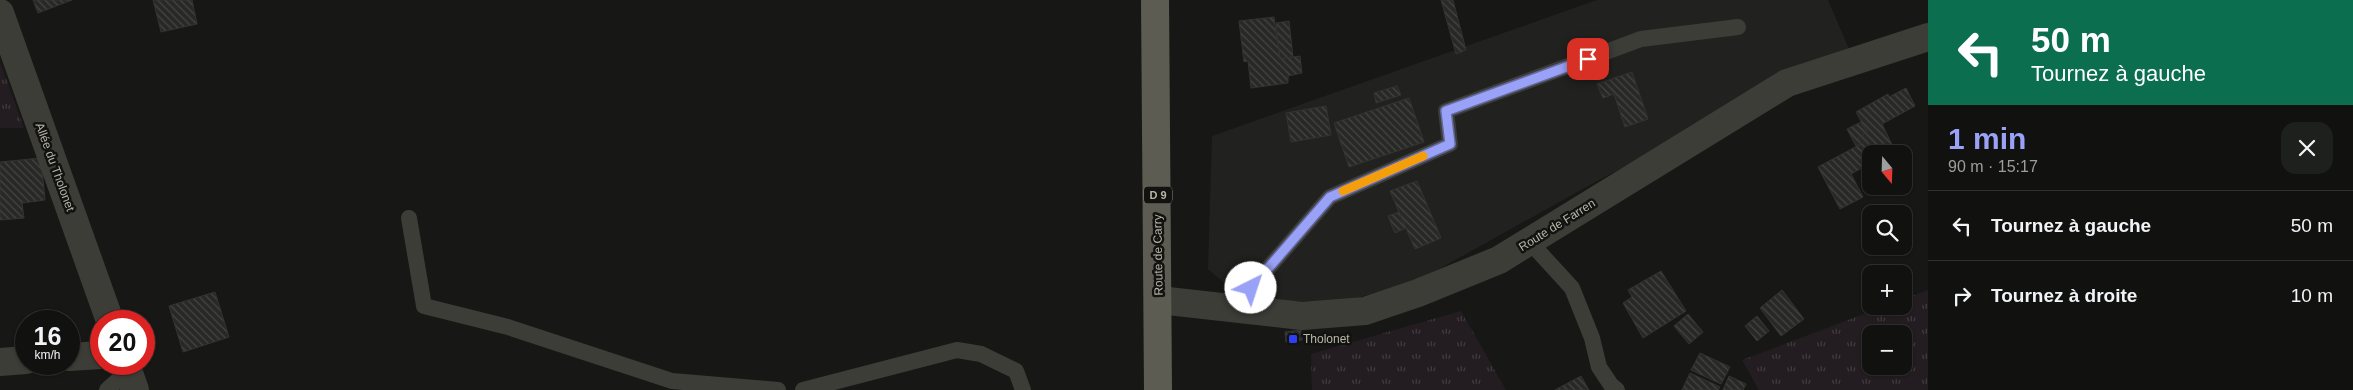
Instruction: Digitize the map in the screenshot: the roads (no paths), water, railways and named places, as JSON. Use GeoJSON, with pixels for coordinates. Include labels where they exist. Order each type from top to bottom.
{"type":"FeatureCollection","features":[{"type":"Feature","properties":{"kind":"main road","name":"Route de Carry"},"geometry":{"type":"LineString","coordinates":[[1156,0],[1158,390]]}},
{"type":"Feature","properties":{"kind":"street","name":"Allée du Tholonet"},"geometry":{"type":"LineString","coordinates":[[0,13],[106,310]]}},
{"type":"Feature","properties":{"kind":"street","name":"Route de Farren"},"geometry":{"type":"LineString","coordinates":[[1159,300],[1291,316],[1365,311],[1418,293],[1500,260],[1787,83],[1928,37]]}},
{"type":"Feature","properties":{"kind":"street"},"geometry":{"type":"LineString","coordinates":[[0,362],[15,361]]}},
{"type":"Feature","properties":{"kind":"lane"},"geometry":{"type":"LineString","coordinates":[[1243,309],[1251,288],[1330,197],[1450,144],[1446,111],[1641,39],[1738,27]]}},
{"type":"Feature","properties":{"kind":"lane"},"geometry":{"type":"LineString","coordinates":[[409,218],[424,306],[508,327],[672,381],[778,390]]}},
{"type":"Feature","properties":{"kind":"lane"},"geometry":{"type":"LineString","coordinates":[[1529,241],[1572,288],[1592,338],[1599,367],[1611,385],[1617,390]]}},
{"type":"Feature","properties":{"kind":"lane"},"geometry":{"type":"LineString","coordinates":[[804,390],[957,350],[981,354],[1016,371],[1023,390]]}},
{"type":"Feature","properties":{"kind":"lane"},"geometry":{"type":"LineString","coordinates":[[107,390],[130,375]]}},
{"type":"Feature","properties":{"kind":"place","name":"Tholonet"},"geometry":{"type":"Point","coordinates":[1293,339]}}]}
